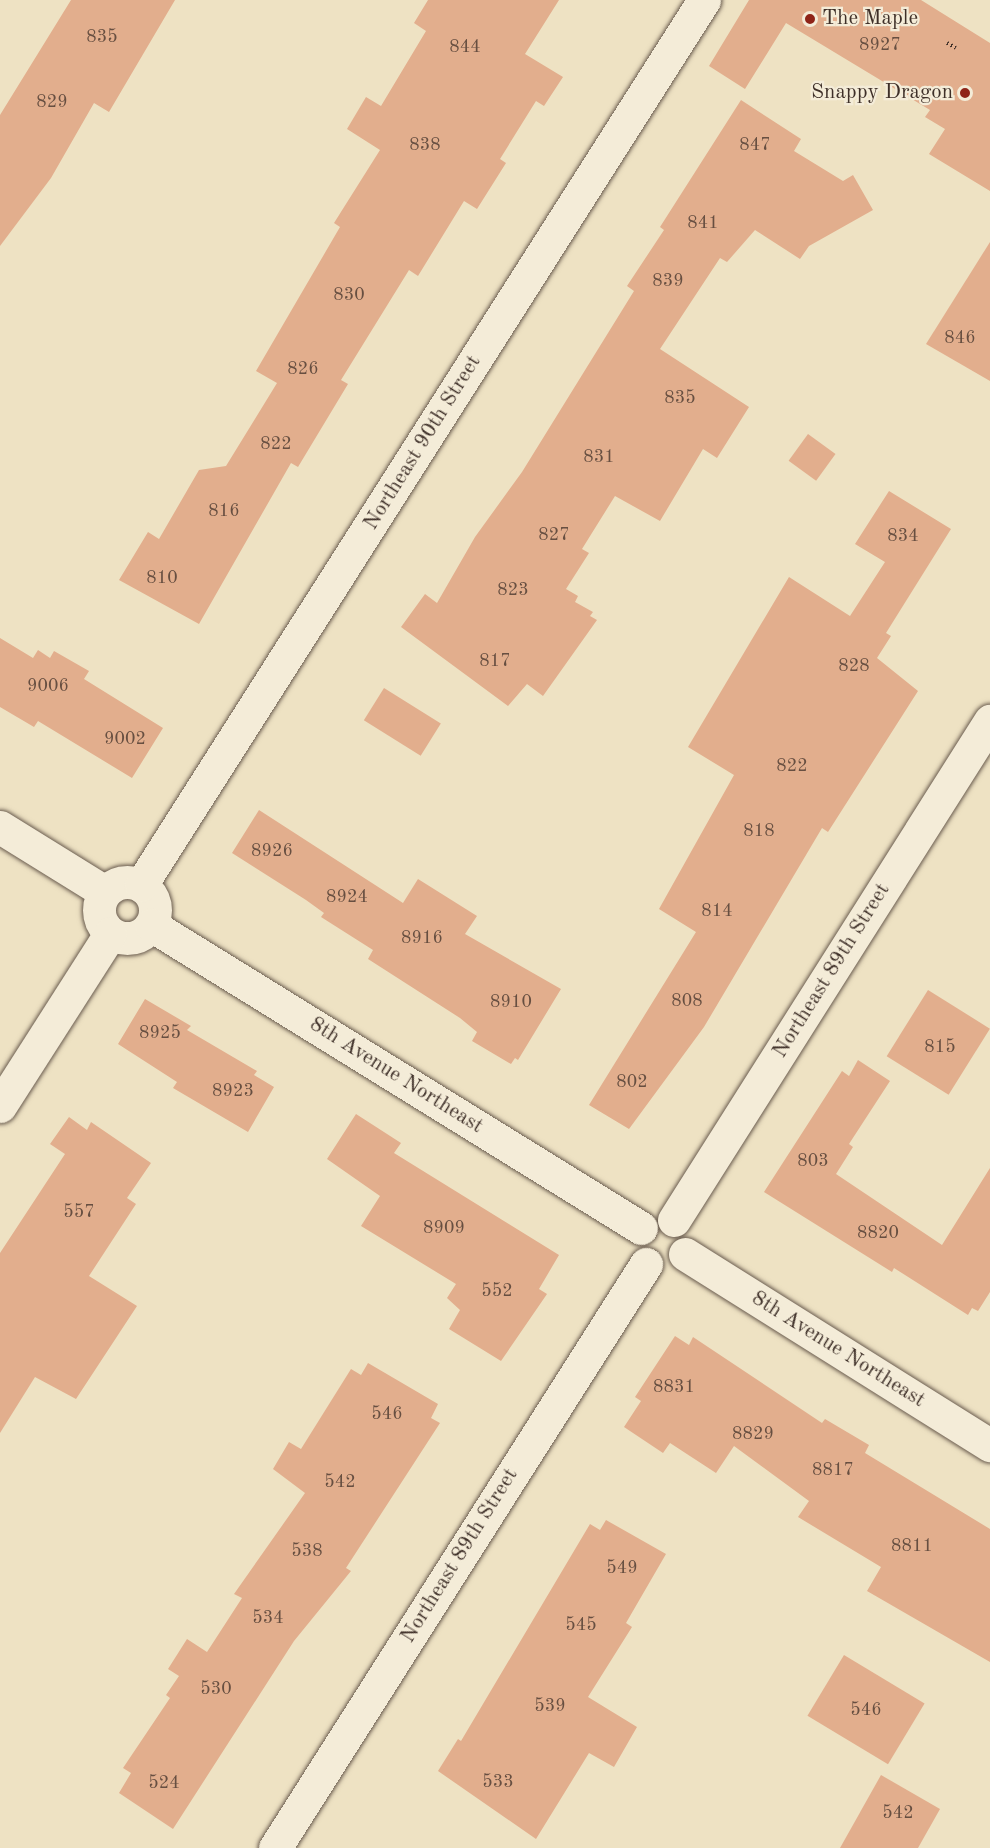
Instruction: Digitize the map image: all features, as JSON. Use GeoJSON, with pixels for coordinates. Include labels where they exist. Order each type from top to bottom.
{"type":"FeatureCollection","features":[{"type":"Feature","properties":{"kind":"street","name":"Northeast 90th Street"},"geometry":{"type":"LineString","coordinates":[[141,885],[704,0]]}},
{"type":"Feature","properties":{"kind":"street","name":"Northeast 89th Street"},"geometry":{"type":"LineString","coordinates":[[674,1220],[990,721]]}},
{"type":"Feature","properties":{"kind":"street"},"geometry":{"type":"LineString","coordinates":[[0,827],[105,892]]}},
{"type":"Feature","properties":{"kind":"street"},"geometry":{"type":"LineString","coordinates":[[120,882],[141,885],[154,903],[151,925],[129,939],[110,934],[99,918],[105,892],[120,882]]}},
{"type":"Feature","properties":{"kind":"street","name":"8th Avenue Northeast"},"geometry":{"type":"LineString","coordinates":[[151,925],[641,1228]]}},
{"type":"Feature","properties":{"kind":"street"},"geometry":{"type":"LineString","coordinates":[[0,1106],[110,934]]}},
{"type":"Feature","properties":{"kind":"street"},"geometry":{"type":"LineString","coordinates":[[654,1218],[674,1220],[687,1237],[685,1254],[664,1270],[646,1264],[635,1243],[641,1228],[654,1218]]}},
{"type":"Feature","properties":{"kind":"street","name":"8th Avenue Northeast"},"geometry":{"type":"LineString","coordinates":[[685,1254],[990,1445]]}},
{"type":"Feature","properties":{"kind":"street","name":"Northeast 89th Street"},"geometry":{"type":"LineString","coordinates":[[275,1848],[646,1264]]}},
{"type":"Feature","properties":{"kind":"path"},"geometry":{"type":"LineString","coordinates":[[947,43],[956,48]]}},
{"type":"Feature","properties":{"kind":"building"},"geometry":{"type":"Polygon","coordinates":[[[71,0],[175,0],[109,112],[94,103],[51,178],[0,246],[0,115],[71,0]]]}},
{"type":"Feature","properties":{"kind":"building"},"geometry":{"type":"Polygon","coordinates":[[[428,0],[559,0],[525,54],[563,77],[544,106],[536,101],[500,159],[506,163],[477,209],[464,201],[418,276],[409,270],[341,380],[348,384],[298,467],[291,463],[199,624],[119,580],[148,532],[159,539],[199,470],[226,466],[277,383],[256,371],[340,227],[334,223],[380,150],[347,129],[366,97],[381,106],[426,31],[414,23],[428,0]]]}},
{"type":"Feature","properties":{"kind":"building"},"geometry":{"type":"Polygon","coordinates":[[[749,0],[921,0],[990,43],[990,191],[929,154],[945,129],[925,117],[930,110],[786,23],[745,89],[709,66],[749,0]]]}},
{"type":"Feature","properties":{"kind":"building"},"geometry":{"type":"Polygon","coordinates":[[[741,100],[801,139],[794,151],[843,181],[853,175],[873,210],[809,246],[800,259],[755,230],[727,262],[720,258],[660,349],[749,407],[717,458],[703,449],[660,521],[615,496],[582,549],[589,553],[566,589],[578,596],[575,602],[593,612],[590,616],[597,620],[543,696],[527,684],[508,706],[401,627],[425,594],[437,603],[475,537],[522,472],[634,291],[627,286],[664,230],[660,227],[741,100]]]}},
{"type":"Feature","properties":{"kind":"building"},"geometry":{"type":"Polygon","coordinates":[[[990,242],[990,381],[926,344],[990,242]]]}},
{"type":"Feature","properties":{"kind":"building"},"geometry":{"type":"Polygon","coordinates":[[[808,434],[836,454],[816,481],[789,461],[808,434]]]}},
{"type":"Feature","properties":{"kind":"building"},"geometry":{"type":"Polygon","coordinates":[[[889,491],[951,529],[886,633],[891,636],[877,658],[918,691],[828,832],[822,828],[704,1027],[629,1129],[589,1105],[696,932],[659,909],[734,775],[688,747],[789,577],[850,616],[885,562],[855,544],[889,491]]]}},
{"type":"Feature","properties":{"kind":"building"},"geometry":{"type":"Polygon","coordinates":[[[0,638],[33,658],[38,650],[50,658],[54,651],[89,671],[84,679],[163,728],[132,778],[38,721],[34,727],[0,707],[0,638]]]}},
{"type":"Feature","properties":{"kind":"building"},"geometry":{"type":"Polygon","coordinates":[[[384,688],[441,724],[421,756],[364,720],[384,688]]]}},
{"type":"Feature","properties":{"kind":"building"},"geometry":{"type":"Polygon","coordinates":[[[259,810],[403,903],[418,879],[477,916],[465,934],[561,989],[518,1060],[515,1058],[511,1064],[472,1041],[477,1032],[460,1018],[368,959],[373,950],[321,917],[324,913],[306,900],[232,853],[259,810]]]}},
{"type":"Feature","properties":{"kind":"building"},"geometry":{"type":"Polygon","coordinates":[[[928,990],[990,1029],[949,1095],[887,1056],[928,990]]]}},
{"type":"Feature","properties":{"kind":"building"},"geometry":{"type":"Polygon","coordinates":[[[145,999],[191,1026],[187,1030],[257,1071],[254,1075],[274,1087],[248,1132],[173,1088],[177,1082],[118,1044],[145,999]]]}},
{"type":"Feature","properties":{"kind":"building"},"geometry":{"type":"Polygon","coordinates":[[[858,1060],[890,1081],[849,1144],[853,1147],[836,1174],[942,1245],[990,1168],[990,1292],[978,1311],[972,1308],[968,1315],[894,1268],[892,1272],[764,1192],[842,1071],[849,1076],[858,1060]]]}},
{"type":"Feature","properties":{"kind":"building"},"geometry":{"type":"Polygon","coordinates":[[[356,1114],[401,1143],[394,1153],[559,1255],[539,1289],[547,1294],[501,1361],[449,1329],[460,1310],[447,1298],[456,1284],[361,1226],[380,1196],[327,1159],[356,1114]]]}},
{"type":"Feature","properties":{"kind":"building"},"geometry":{"type":"Polygon","coordinates":[[[69,1117],[87,1130],[91,1122],[151,1163],[127,1198],[136,1204],[89,1276],[137,1306],[76,1399],[35,1377],[0,1433],[0,1253],[65,1154],[50,1144],[69,1117]]]}},
{"type":"Feature","properties":{"kind":"building"},"geometry":{"type":"Polygon","coordinates":[[[675,1336],[689,1345],[693,1337],[822,1423],[825,1419],[869,1445],[865,1453],[990,1529],[990,1662],[867,1591],[881,1567],[798,1517],[809,1501],[734,1446],[716,1473],[670,1443],[663,1453],[624,1427],[641,1401],[635,1397],[675,1336]]]}},
{"type":"Feature","properties":{"kind":"building"},"geometry":{"type":"Polygon","coordinates":[[[368,1363],[438,1404],[431,1418],[440,1423],[346,1568],[351,1571],[294,1641],[173,1829],[119,1793],[131,1773],[123,1768],[170,1698],[166,1695],[179,1676],[168,1669],[187,1639],[207,1652],[242,1598],[234,1594],[305,1493],[273,1469],[289,1442],[301,1449],[351,1369],[361,1375],[368,1363]]]}},
{"type":"Feature","properties":{"kind":"building"},"geometry":{"type":"Polygon","coordinates":[[[606,1520],[666,1554],[626,1623],[632,1627],[588,1697],[637,1727],[614,1767],[589,1753],[536,1839],[438,1771],[458,1739],[461,1741],[590,1524],[600,1530],[606,1520]]]}},
{"type":"Feature","properties":{"kind":"building"},"geometry":{"type":"Polygon","coordinates":[[[844,1655],[925,1703],[888,1764],[807,1716],[844,1655]]]}},
{"type":"Feature","properties":{"kind":"building"},"geometry":{"type":"Polygon","coordinates":[[[881,1775],[940,1809],[918,1848],[840,1848],[881,1775]]]}},
{"type":"Feature","properties":{"kind":"place","name":"The Maple"},"geometry":{"type":"Point","coordinates":[810,19]}},
{"type":"Feature","properties":{"kind":"place","name":"Snappy Dragon"},"geometry":{"type":"Point","coordinates":[965,93]}}]}
